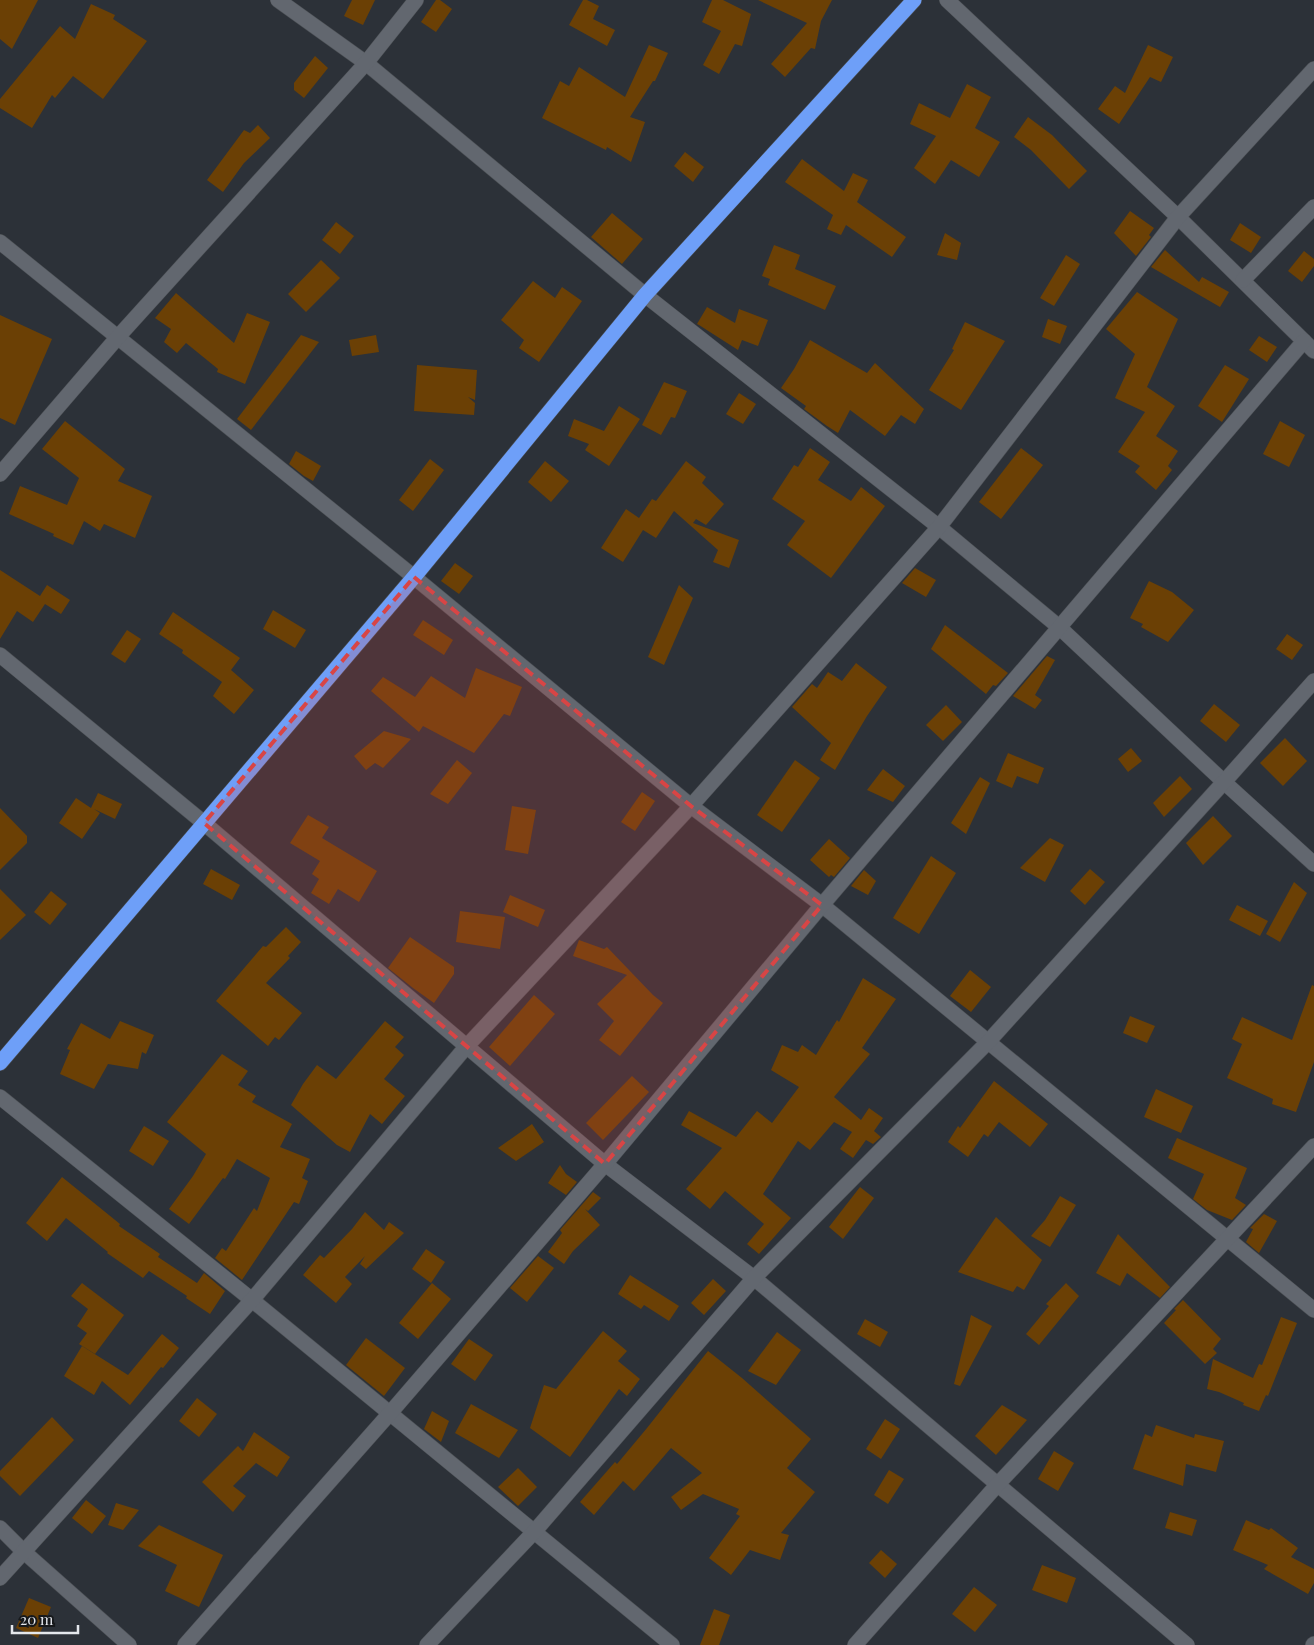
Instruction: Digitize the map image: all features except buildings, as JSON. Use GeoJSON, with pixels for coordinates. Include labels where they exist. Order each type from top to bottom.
{"type":"FeatureCollection","features":[{"type":"Feature","properties":{"kind":"highway"},"geometry":{"type":"LineString","coordinates":[[0,1063],[414,578],[645,295],[914,0]]}},
{"type":"Feature","properties":{"kind":"street"},"geometry":{"type":"LineString","coordinates":[[278,0],[366,64],[645,295],[939,527],[1059,627],[1314,864]]}},
{"type":"Feature","properties":{"kind":"street"},"geometry":{"type":"LineString","coordinates":[[0,474],[118,338],[366,64],[416,0]]}},
{"type":"Feature","properties":{"kind":"street"},"geometry":{"type":"LineString","coordinates":[[185,1645],[606,1164],[822,904],[1059,627],[1309,346],[1178,217],[946,0]]}},
{"type":"Feature","properties":{"kind":"street"},"geometry":{"type":"LineString","coordinates":[[0,1578],[252,1300],[466,1047],[691,806],[939,527],[1178,217],[1314,69]]}},
{"type":"Feature","properties":{"kind":"street"},"geometry":{"type":"LineString","coordinates":[[1242,280],[1314,207]]}},
{"type":"Feature","properties":{"kind":"street"},"geometry":{"type":"LineString","coordinates":[[0,242],[691,806],[822,904],[1314,1310]]}},
{"type":"Feature","properties":{"kind":"street"},"geometry":{"type":"LineString","coordinates":[[0,654],[606,1164],[754,1278],[1187,1645]]}},
{"type":"Feature","properties":{"kind":"street"},"geometry":{"type":"LineString","coordinates":[[427,1645],[534,1532],[754,1278],[988,1042],[1314,681]]}},
{"type":"Feature","properties":{"kind":"street"},"geometry":{"type":"LineString","coordinates":[[0,1097],[390,1412],[672,1645]]}},
{"type":"Feature","properties":{"kind":"street"},"geometry":{"type":"LineString","coordinates":[[855,1645],[998,1484],[1314,1146]]}},
{"type":"Feature","properties":{"kind":"street"},"geometry":{"type":"LineString","coordinates":[[0,1528],[23,1551],[129,1645]]}},
{"type":"Feature","properties":{"kind":"highlighted area"},"geometry":{"type":"Polygon","coordinates":[[[414,577],[691,806],[822,905],[605,1164],[204,823],[414,577]]]}}]}
